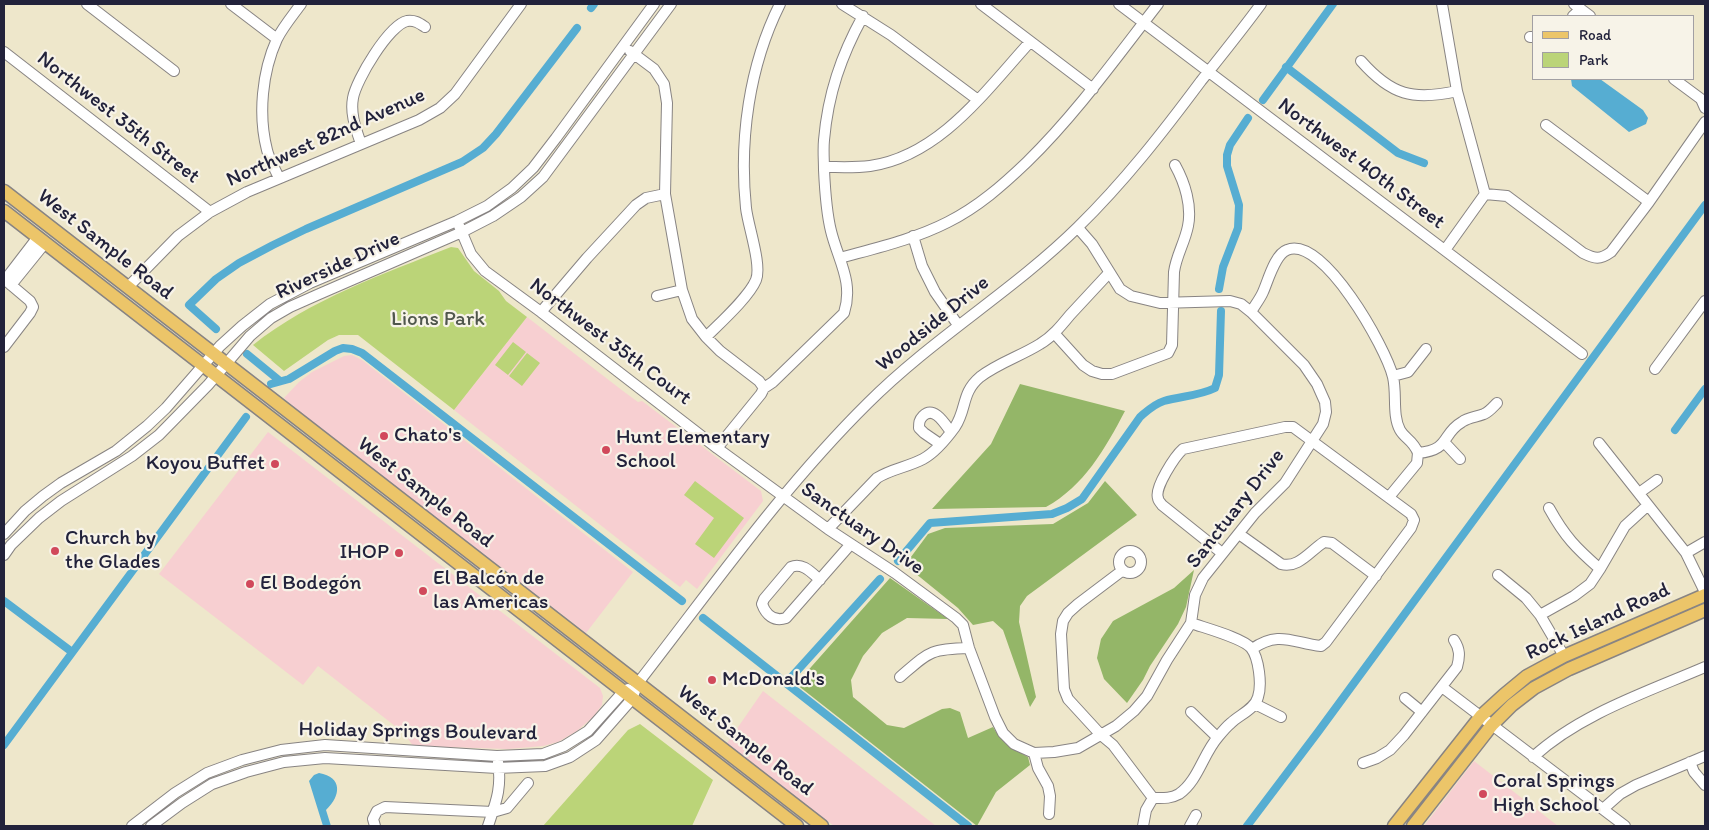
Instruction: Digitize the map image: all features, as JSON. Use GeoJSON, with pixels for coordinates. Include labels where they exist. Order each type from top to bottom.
{"type":"FeatureCollection","features":[{"type":"Feature","properties":{"kind":"main road","name":"West Sample Road"},"geometry":{"type":"LineString","coordinates":[[4,191],[822,826]]}},
{"type":"Feature","properties":{"kind":"main road","name":"West Sample Road"},"geometry":{"type":"LineString","coordinates":[[4,211],[797,826]]}},
{"type":"Feature","properties":{"kind":"main road"},"geometry":{"type":"LineString","coordinates":[[349,478],[361,480],[388,500],[402,499]]}},
{"type":"Feature","properties":{"kind":"main road"},"geometry":{"type":"LineString","coordinates":[[388,508],[401,509],[441,538],[455,541]]}},
{"type":"Feature","properties":{"kind":"main road","name":"Rock Island Road"},"geometry":{"type":"LineString","coordinates":[[1394,826],[1481,716],[1527,676],[1564,656],[1705,593]]}},
{"type":"Feature","properties":{"kind":"main road","name":"Rock Island Road"},"geometry":{"type":"LineString","coordinates":[[1413,826],[1492,725],[1512,705],[1546,680],[1705,610]]}},
{"type":"Feature","properties":{"kind":"main road"},"geometry":{"type":"LineString","coordinates":[[728,773],[738,772],[762,790],[776,790]]}},
{"type":"Feature","properties":{"kind":"street"},"geometry":{"type":"LineString","coordinates":[[87,4],[174,71]]}},
{"type":"Feature","properties":{"kind":"street"},"geometry":{"type":"LineString","coordinates":[[231,4],[277,39]]}},
{"type":"Feature","properties":{"kind":"street"},"geometry":{"type":"LineString","coordinates":[[279,178],[267,151],[262,121],[264,92],[268,66],[277,39],[301,4]]}},
{"type":"Feature","properties":{"kind":"street","name":"Northwest 82nd Avenue"},"geometry":{"type":"LineString","coordinates":[[128,287],[178,236],[210,212],[247,192],[418,120],[440,108],[456,94],[521,4]]}},
{"type":"Feature","properties":{"kind":"street","name":"Riverside Drive"},"geometry":{"type":"LineString","coordinates":[[4,534],[25,511],[43,496],[61,483],[116,451],[147,426],[166,408],[213,354],[242,326],[270,304],[310,283],[457,221],[487,206],[512,188],[532,168],[654,4]]}},
{"type":"Feature","properties":{"kind":"street","name":"Riverside Drive"},"geometry":{"type":"LineString","coordinates":[[4,555],[39,518],[60,501],[132,456],[159,435],[217,375],[225,363],[250,336],[271,318],[290,307],[462,232],[493,216],[521,198],[543,178],[671,4]]}},
{"type":"Feature","properties":{"kind":"street"},"geometry":{"type":"LineString","coordinates":[[706,337],[751,289],[757,278],[758,266],[746,210],[745,133],[751,90],[762,47],[780,4]]}},
{"type":"Feature","properties":{"kind":"street"},"geometry":{"type":"LineString","coordinates":[[842,4],[863,16],[978,100]]}},
{"type":"Feature","properties":{"kind":"street"},"geometry":{"type":"LineString","coordinates":[[980,4],[1093,89]]}},
{"type":"Feature","properties":{"kind":"street","name":"Northwest 40th Street"},"geometry":{"type":"LineString","coordinates":[[1118,4],[1582,354]]}},
{"type":"Feature","properties":{"kind":"street"},"geometry":{"type":"LineString","coordinates":[[840,258],[913,236],[948,222],[980,203],[1010,178],[1043,146],[1093,89],[1158,4]]}},
{"type":"Feature","properties":{"kind":"street","name":"Woodside Drive"},"geometry":{"type":"LineString","coordinates":[[638,683],[783,496],[825,448],[869,402],[916,359],[1034,266],[1078,228],[1150,149],[1261,4]]}},
{"type":"Feature","properties":{"kind":"street"},"geometry":{"type":"LineString","coordinates":[[1442,4],[1457,91],[1485,194]]}},
{"type":"Feature","properties":{"kind":"street"},"geometry":{"type":"LineString","coordinates":[[1576,10],[1588,15]]}},
{"type":"Feature","properties":{"kind":"street"},"geometry":{"type":"LineString","coordinates":[[717,448],[764,388],[774,382],[844,313],[848,288],[831,232],[825,198],[823,141],[829,104],[847,45],[863,16]]}},
{"type":"Feature","properties":{"kind":"street"},"geometry":{"type":"LineString","coordinates":[[361,144],[352,117],[352,99],[356,84],[365,68],[392,31],[399,25],[406,21],[415,21],[425,27]]}},
{"type":"Feature","properties":{"kind":"street"},"geometry":{"type":"LineString","coordinates":[[824,167],[871,166],[910,154],[932,141],[978,100],[1030,42]]}},
{"type":"Feature","properties":{"kind":"street"},"geometry":{"type":"LineString","coordinates":[[623,45],[654,69],[664,84],[667,103],[665,194],[682,290],[692,319],[720,351],[759,381],[764,388]]}},
{"type":"Feature","properties":{"kind":"street","name":"Northwest 35th Street"},"geometry":{"type":"LineString","coordinates":[[4,52],[210,212]]}},
{"type":"Feature","properties":{"kind":"street"},"geometry":{"type":"LineString","coordinates":[[1361,61],[1380,81],[1401,92],[1424,96],[1457,91]]}},
{"type":"Feature","properties":{"kind":"street"},"geometry":{"type":"LineString","coordinates":[[1675,80],[1701,99],[1705,108]]}},
{"type":"Feature","properties":{"kind":"street"},"geometry":{"type":"LineString","coordinates":[[1485,194],[1507,196],[1583,254],[1594,258],[1603,258],[1611,252],[1649,202],[1705,122]]}},
{"type":"Feature","properties":{"kind":"street"},"geometry":{"type":"LineString","coordinates":[[1546,125],[1649,202]]}},
{"type":"Feature","properties":{"kind":"street"},"geometry":{"type":"LineString","coordinates":[[1054,333],[1083,365],[1092,371],[1102,374],[1112,374],[1168,353],[1172,345],[1176,260],[1188,226],[1189,213],[1184,181],[1175,166]]}},
{"type":"Feature","properties":{"kind":"street"},"geometry":{"type":"LineString","coordinates":[[541,312],[636,205],[646,198],[665,194]]}},
{"type":"Feature","properties":{"kind":"street"},"geometry":{"type":"LineString","coordinates":[[1445,250],[1485,194]]}},
{"type":"Feature","properties":{"kind":"street","name":"Northwest 35th Court"},"geometry":{"type":"LineString","coordinates":[[457,221],[471,254],[485,271],[783,496]]}},
{"type":"Feature","properties":{"kind":"street","name":"Sanctuary Drive"},"geometry":{"type":"LineString","coordinates":[[783,496],[850,545],[895,573],[963,625],[969,648],[995,717],[1003,733],[1014,744],[1034,753],[1078,748],[1116,726],[1134,711],[1147,696],[1191,623],[1195,595],[1202,578],[1255,513],[1285,483],[1323,424],[1326,412],[1325,402],[1304,365],[1241,304],[1230,300],[1160,303],[1131,296],[1120,289],[1092,244],[1078,228]]}},
{"type":"Feature","properties":{"kind":"street"},"geometry":{"type":"LineString","coordinates":[[913,236],[922,266],[936,292],[958,325]]}},
{"type":"Feature","properties":{"kind":"street"},"geometry":{"type":"LineString","coordinates":[[4,347],[33,307],[30,301],[6,281],[41,240]]}},
{"type":"Feature","properties":{"kind":"street"},"geometry":{"type":"LineString","coordinates":[[1251,312],[1263,292],[1279,256],[1286,250],[1295,248],[1304,250],[1330,269],[1373,332],[1386,356],[1393,376],[1396,420],[1400,431],[1414,444],[1418,453],[1417,462],[1389,497]]}},
{"type":"Feature","properties":{"kind":"street"},"geometry":{"type":"LineString","coordinates":[[828,529],[877,478],[887,472],[923,458],[940,444],[951,432],[961,414],[965,398],[980,377],[1041,344],[1054,333],[1109,273]]}},
{"type":"Feature","properties":{"kind":"street"},"geometry":{"type":"LineString","coordinates":[[657,296],[682,290]]}},
{"type":"Feature","properties":{"kind":"street"},"geometry":{"type":"LineString","coordinates":[[1654,369],[1704,306]]}},
{"type":"Feature","properties":{"kind":"street"},"geometry":{"type":"LineString","coordinates":[[1393,376],[1408,372],[1426,349]]}},
{"type":"Feature","properties":{"kind":"street"},"geometry":{"type":"LineString","coordinates":[[1418,453],[1429,452],[1438,448],[1456,426],[1463,421],[1486,413],[1497,403]]}},
{"type":"Feature","properties":{"kind":"street"},"geometry":{"type":"LineString","coordinates":[[940,444],[919,428],[919,422],[922,417],[927,413],[933,413],[939,417],[951,432]]}},
{"type":"Feature","properties":{"kind":"street"},"geometry":{"type":"LineString","coordinates":[[1222,553],[1162,505],[1158,498],[1158,490],[1176,455],[1183,449],[1285,427],[1293,427],[1389,497],[1411,514],[1414,520],[1411,528],[1376,576],[1321,646],[1273,638],[1262,641],[1252,649]]}},
{"type":"Feature","properties":{"kind":"street"},"geometry":{"type":"LineString","coordinates":[[1444,442],[1460,459]]}},
{"type":"Feature","properties":{"kind":"street"},"geometry":{"type":"LineString","coordinates":[[1599,443],[1686,553],[1705,593]]}},
{"type":"Feature","properties":{"kind":"street"},"geometry":{"type":"LineString","coordinates":[[1639,493],[1657,480]]}},
{"type":"Feature","properties":{"kind":"street"},"geometry":{"type":"LineString","coordinates":[[1540,615],[1574,596],[1590,584],[1625,526],[1648,505]]}},
{"type":"Feature","properties":{"kind":"street"},"geometry":{"type":"LineString","coordinates":[[1549,508],[1560,528],[1574,546],[1600,569]]}},
{"type":"Feature","properties":{"kind":"street"},"geometry":{"type":"LineString","coordinates":[[1239,534],[1281,564],[1288,566],[1296,564],[1324,542],[1332,543],[1376,576]]}},
{"type":"Feature","properties":{"kind":"street"},"geometry":{"type":"LineString","coordinates":[[1686,553],[1705,542]]}},
{"type":"Feature","properties":{"kind":"street"},"geometry":{"type":"LineString","coordinates":[[820,580],[803,566],[796,564],[791,567],[764,598],[762,604],[764,611],[774,619],[786,618],[820,580],[850,545]]}},
{"type":"Feature","properties":{"kind":"street"},"geometry":{"type":"LineString","coordinates":[[1123,570],[1068,613],[1063,621],[1061,634],[1064,689],[1068,699],[1101,735],[1113,745],[1153,798],[1167,799],[1179,794],[1188,785],[1217,737],[1231,722],[1255,704],[1258,696],[1260,682],[1258,666],[1252,649],[1243,642],[1191,623]]}},
{"type":"Feature","properties":{"kind":"street"},"geometry":{"type":"LineString","coordinates":[[1498,575],[1526,598],[1540,615],[1564,656]]}},
{"type":"Feature","properties":{"kind":"street"},"geometry":{"type":"LineString","coordinates":[[1363,763],[1377,758],[1390,750],[1457,667],[1460,656],[1458,646],[1454,640]]}},
{"type":"Feature","properties":{"kind":"street"},"geometry":{"type":"LineString","coordinates":[[900,677],[925,655],[934,651],[969,648]]}},
{"type":"Feature","properties":{"kind":"street"},"geometry":{"type":"LineString","coordinates":[[1533,757],[1550,742],[1583,720],[1705,667]]}},
{"type":"Feature","properties":{"kind":"street","name":"Holiday Springs Boulevard"},"geometry":{"type":"LineString","coordinates":[[132,826],[175,792],[207,773],[242,760],[281,750],[325,746],[497,756],[543,754],[564,746],[588,731],[638,683]]}},
{"type":"Feature","properties":{"kind":"street"},"geometry":{"type":"LineString","coordinates":[[1442,687],[1624,826]]}},
{"type":"Feature","properties":{"kind":"street","name":"Holiday Springs Boulevard"},"geometry":{"type":"LineString","coordinates":[[151,826],[212,784],[246,772],[284,762],[326,758],[499,768],[545,766],[570,757],[596,740],[627,695]]}},
{"type":"Feature","properties":{"kind":"street"},"geometry":{"type":"LineString","coordinates":[[1405,698],[1422,712]]}},
{"type":"Feature","properties":{"kind":"street"},"geometry":{"type":"LineString","coordinates":[[1255,704],[1281,717]]}},
{"type":"Feature","properties":{"kind":"street"},"geometry":{"type":"LineString","coordinates":[[1191,712],[1217,737]]}},
{"type":"Feature","properties":{"kind":"street"},"geometry":{"type":"LineString","coordinates":[[325,746],[326,758]]}},
{"type":"Feature","properties":{"kind":"street"},"geometry":{"type":"LineString","coordinates":[[410,751],[410,763]]}},
{"type":"Feature","properties":{"kind":"street"},"geometry":{"type":"LineString","coordinates":[[1034,753],[1038,768],[1048,786],[1050,796],[1049,814]]}},
{"type":"Feature","properties":{"kind":"street"},"geometry":{"type":"LineString","coordinates":[[488,826],[498,795],[499,768],[497,756]]}},
{"type":"Feature","properties":{"kind":"street"},"geometry":{"type":"LineString","coordinates":[[1602,809],[1620,794],[1636,785],[1705,756]]}},
{"type":"Feature","properties":{"kind":"street"},"geometry":{"type":"LineString","coordinates":[[1690,762],[1694,772],[1705,785]]}},
{"type":"Feature","properties":{"kind":"street"},"geometry":{"type":"LineString","coordinates":[[375,826],[373,819],[377,811],[385,807],[493,812],[507,808],[528,783]]}},
{"type":"Feature","properties":{"kind":"street"},"geometry":{"type":"LineString","coordinates":[[1143,826],[1146,810],[1153,798]]}},
{"type":"Feature","properties":{"kind":"street"},"geometry":{"type":"LineString","coordinates":[[1190,826],[1196,815]]}},
{"type":"Feature","properties":{"kind":"shaded area","name":"Hunt Elementary School"},"geometry":{"type":"Polygon","coordinates":[[[527,317],[623,391],[638,402],[642,401],[761,491],[763,501],[697,589],[686,580],[680,587],[454,410],[527,317]]]}},
{"type":"Feature","properties":{"kind":"shaded area"},"geometry":{"type":"Polygon","coordinates":[[[352,355],[362,360],[633,572],[586,633],[284,398],[299,382],[312,372],[344,356],[352,355]]]}},
{"type":"Feature","properties":{"kind":"shaded area"},"geometry":{"type":"Polygon","coordinates":[[[268,432],[600,688],[603,696],[602,705],[593,717],[577,731],[558,742],[543,746],[508,749],[413,746],[404,733],[318,666],[303,685],[159,574],[268,432]]]}},
{"type":"Feature","properties":{"kind":"shaded area"},"geometry":{"type":"Polygon","coordinates":[[[763,691],[936,826],[834,826],[727,743],[763,691]]]}},
{"type":"Feature","properties":{"kind":"shaded area","name":"Coral Springs High School"},"geometry":{"type":"Polygon","coordinates":[[[1474,761],[1558,826],[1424,826],[1474,761]]]}},
{"type":"Feature","properties":{"kind":"green space","name":"Lions Park"},"geometry":{"type":"Polygon","coordinates":[[[451,247],[458,248],[474,271],[499,291],[506,301],[527,317],[454,410],[358,335],[339,335],[328,340],[284,371],[253,345],[275,329],[323,301],[451,247]]]}},
{"type":"Feature","properties":{"kind":"green space"},"geometry":{"type":"Polygon","coordinates":[[[513,342],[526,352],[508,375],[495,365],[513,342]]]}},
{"type":"Feature","properties":{"kind":"green space"},"geometry":{"type":"Polygon","coordinates":[[[527,353],[540,363],[522,386],[509,376],[527,353]]]}},
{"type":"Feature","properties":{"kind":"green space"},"geometry":{"type":"Polygon","coordinates":[[[1020,384],[1125,411],[1110,439],[1092,465],[1072,488],[1046,507],[932,509],[991,444],[1020,384]]]}},
{"type":"Feature","properties":{"kind":"green space"},"geometry":{"type":"Polygon","coordinates":[[[695,481],[744,518],[714,558],[695,544],[714,518],[684,495],[695,481]]]}},
{"type":"Feature","properties":{"kind":"green space"},"geometry":{"type":"Polygon","coordinates":[[[1105,481],[1137,515],[1027,596],[1020,606],[1019,622],[1036,697],[1030,707],[1003,630],[993,621],[973,625],[958,608],[905,565],[928,534],[945,528],[1053,524],[1088,503],[1105,481]]]}},
{"type":"Feature","properties":{"kind":"green space"},"geometry":{"type":"Polygon","coordinates":[[[1194,570],[1186,607],[1178,624],[1127,703],[1104,679],[1097,658],[1101,639],[1113,621],[1174,588],[1194,570]]]}},
{"type":"Feature","properties":{"kind":"green space"},"geometry":{"type":"Polygon","coordinates":[[[890,578],[948,619],[907,618],[882,633],[863,656],[851,680],[853,697],[887,725],[904,728],[942,709],[950,708],[960,712],[968,738],[993,727],[1008,745],[1028,757],[1030,765],[996,792],[977,826],[796,684],[890,578]]]}},
{"type":"Feature","properties":{"kind":"green space"},"geometry":{"type":"Polygon","coordinates":[[[640,724],[713,780],[692,826],[543,826],[628,730],[640,724]]]}},
{"type":"Feature","properties":{"kind":"water"},"geometry":{"type":"Polygon","coordinates":[[[1571,80],[1601,80],[1643,110],[1648,118],[1646,124],[1629,132],[1572,86],[1571,80]]]}},
{"type":"Feature","properties":{"kind":"water"},"geometry":{"type":"Polygon","coordinates":[[[319,773],[327,775],[336,783],[337,793],[335,799],[326,810],[331,826],[323,826],[309,781],[314,775],[319,773]]]}},
{"type":"Feature","properties":{"kind":"waterway"},"geometry":{"type":"LineString","coordinates":[[591,8],[594,4]]}},
{"type":"Feature","properties":{"kind":"waterway"},"geometry":{"type":"LineString","coordinates":[[1263,100],[1333,4]]}},
{"type":"Feature","properties":{"kind":"waterway"},"geometry":{"type":"LineString","coordinates":[[216,329],[189,305],[216,279],[239,263],[273,245],[462,162],[483,148],[496,134],[577,28]]}},
{"type":"Feature","properties":{"kind":"waterway"},"geometry":{"type":"LineString","coordinates":[[1286,67],[1398,153],[1424,163]]}},
{"type":"Feature","properties":{"kind":"waterway"},"geometry":{"type":"LineString","coordinates":[[1219,289],[1223,267],[1238,228],[1239,205],[1227,166],[1227,155],[1230,145],[1248,118]]}},
{"type":"Feature","properties":{"kind":"waterway"},"geometry":{"type":"LineString","coordinates":[[1247,826],[1705,205]]}},
{"type":"Feature","properties":{"kind":"waterway"},"geometry":{"type":"LineString","coordinates":[[898,561],[930,523],[1052,514],[1082,499],[1140,417],[1148,410],[1164,401],[1203,393],[1215,388],[1219,375],[1221,311]]}},
{"type":"Feature","properties":{"kind":"waterway"},"geometry":{"type":"LineString","coordinates":[[271,384],[289,379],[343,348],[362,353],[682,601]]}},
{"type":"Feature","properties":{"kind":"waterway"},"geometry":{"type":"LineString","coordinates":[[247,354],[280,381]]}},
{"type":"Feature","properties":{"kind":"waterway"},"geometry":{"type":"LineString","coordinates":[[1675,430],[1705,389]]}},
{"type":"Feature","properties":{"kind":"waterway"},"geometry":{"type":"LineString","coordinates":[[4,745],[246,417]]}},
{"type":"Feature","properties":{"kind":"waterway"},"geometry":{"type":"LineString","coordinates":[[786,683],[880,579]]}},
{"type":"Feature","properties":{"kind":"waterway"},"geometry":{"type":"LineString","coordinates":[[4,601],[72,652]]}},
{"type":"Feature","properties":{"kind":"waterway"},"geometry":{"type":"LineString","coordinates":[[703,618],[968,826]]}},
{"type":"Feature","properties":{"kind":"place","name":"Chato's"},"geometry":{"type":"Point","coordinates":[384,436]}},
{"type":"Feature","properties":{"kind":"place","name":"Hunt Elementary School"},"geometry":{"type":"Point","coordinates":[606,450]}},
{"type":"Feature","properties":{"kind":"place","name":"Koyou Buffet"},"geometry":{"type":"Point","coordinates":[275,464]}},
{"type":"Feature","properties":{"kind":"place","name":"Church by the Glades"},"geometry":{"type":"Point","coordinates":[55,551]}},
{"type":"Feature","properties":{"kind":"place","name":"IHOP"},"geometry":{"type":"Point","coordinates":[399,553]}},
{"type":"Feature","properties":{"kind":"place","name":"El Bodegón"},"geometry":{"type":"Point","coordinates":[250,584]}},
{"type":"Feature","properties":{"kind":"place","name":"El Balcón de las Americas"},"geometry":{"type":"Point","coordinates":[423,591]}},
{"type":"Feature","properties":{"kind":"place","name":"McDonald's"},"geometry":{"type":"Point","coordinates":[712,680]}},
{"type":"Feature","properties":{"kind":"place","name":"Coral Springs High School"},"geometry":{"type":"Point","coordinates":[1483,794]}}]}
